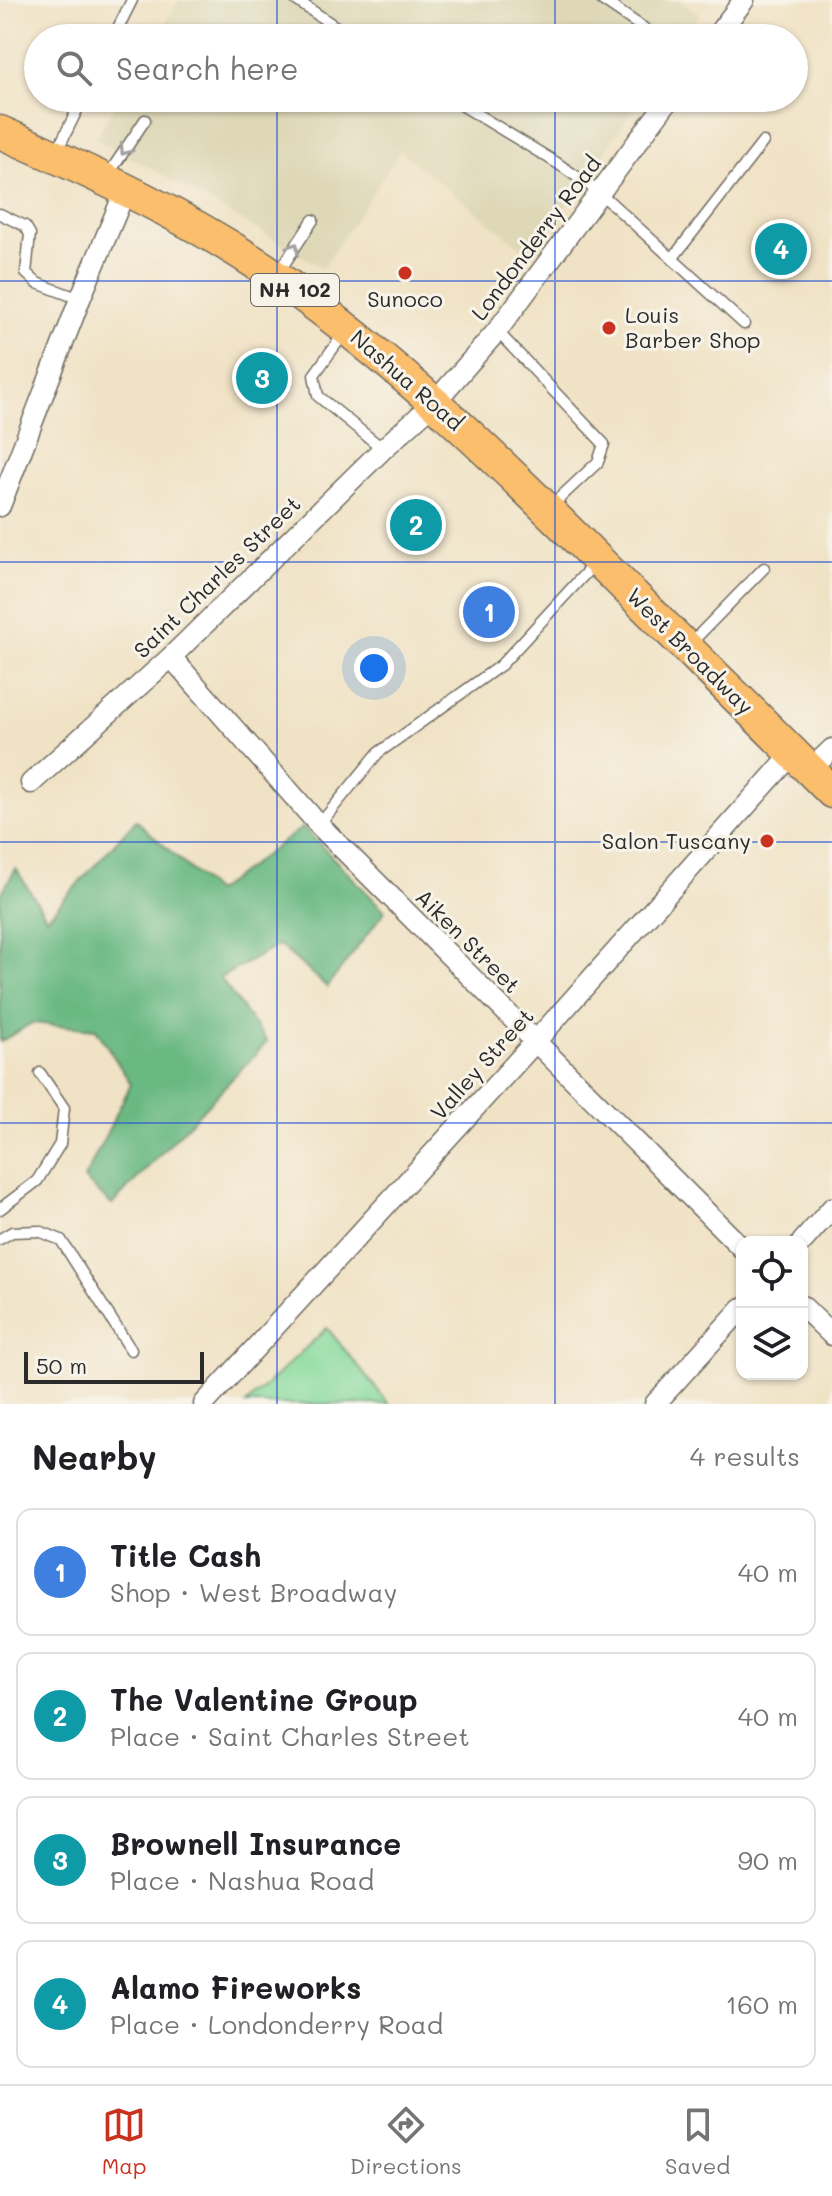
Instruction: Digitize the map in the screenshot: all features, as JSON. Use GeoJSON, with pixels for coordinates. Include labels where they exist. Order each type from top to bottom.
{"type":"FeatureCollection","features":[{"type":"Feature","properties":{"kind":"main road","name":"Nashua Road"},"geometry":{"type":"LineString","coordinates":[[0,132],[186,220],[276,276],[347,328],[435,402],[548,510]]}},
{"type":"Feature","properties":{"kind":"main road","name":"West Broadway"},"geometry":{"type":"LineString","coordinates":[[548,510],[687,647],[817,766]]}},
{"type":"Feature","properties":{"kind":"street"},"geometry":{"type":"LineString","coordinates":[[726,24],[744,0]]}},
{"type":"Feature","properties":{"kind":"street","name":"Londonderry Road"},"geometry":{"type":"LineString","coordinates":[[435,402],[497,331],[659,112]]}},
{"type":"Feature","properties":{"kind":"street"},"geometry":{"type":"LineString","coordinates":[[0,506],[80,299],[115,185]]}},
{"type":"Feature","properties":{"kind":"street","name":"Saint Charles Street"},"geometry":{"type":"LineString","coordinates":[[31,783],[171,657],[435,402]]}},
{"type":"Feature","properties":{"kind":"street","name":"Aiken Street"},"geometry":{"type":"LineString","coordinates":[[171,657],[319,825],[736,1242]]}},
{"type":"Feature","properties":{"kind":"street","name":"Valley Street"},"geometry":{"type":"LineString","coordinates":[[204,1404],[535,1042],[817,766]]}},
{"type":"Feature","properties":{"kind":"street"},"geometry":{"type":"LineString","coordinates":[[807,1236],[832,1208]]}},
{"type":"Feature","properties":{"kind":"street"},"geometry":{"type":"LineString","coordinates":[[804,1308],[832,1335]]}},
{"type":"Feature","properties":{"kind":"street"},"geometry":{"type":"LineString","coordinates":[[655,1404],[736,1315]]}},
{"type":"Feature","properties":{"kind":"lane"},"geometry":{"type":"LineString","coordinates":[[120,24],[132,0]]}},
{"type":"Feature","properties":{"kind":"lane"},"geometry":{"type":"LineString","coordinates":[[296,0],[331,24]]}},
{"type":"Feature","properties":{"kind":"lane"},"geometry":{"type":"LineString","coordinates":[[602,0],[637,24]]}},
{"type":"Feature","properties":{"kind":"lane"},"geometry":{"type":"LineString","coordinates":[[54,156],[76,112]]}},
{"type":"Feature","properties":{"kind":"lane"},"geometry":{"type":"LineString","coordinates":[[472,112],[599,192],[744,324]]}},
{"type":"Feature","properties":{"kind":"lane"},"geometry":{"type":"LineString","coordinates":[[115,185],[145,120]]}},
{"type":"Feature","properties":{"kind":"lane"},"geometry":{"type":"LineString","coordinates":[[672,259],[763,142]]}},
{"type":"Feature","properties":{"kind":"lane"},"geometry":{"type":"LineString","coordinates":[[0,214],[25,226],[30,234],[26,273],[37,283],[80,299]]}},
{"type":"Feature","properties":{"kind":"lane"},"geometry":{"type":"LineString","coordinates":[[276,276],[313,220]]}},
{"type":"Feature","properties":{"kind":"lane"},"geometry":{"type":"LineString","coordinates":[[347,328],[314,375],[318,396],[383,449]]}},
{"type":"Feature","properties":{"kind":"lane"},"geometry":{"type":"LineString","coordinates":[[497,331],[604,444],[598,462],[548,510]]}},
{"type":"Feature","properties":{"kind":"lane"},"geometry":{"type":"LineString","coordinates":[[319,825],[378,753],[501,665],[598,560]]}},
{"type":"Feature","properties":{"kind":"lane"},"geometry":{"type":"LineString","coordinates":[[687,647],[764,568]]}},
{"type":"Feature","properties":{"kind":"lane"},"geometry":{"type":"LineString","coordinates":[[0,1209],[37,1181],[60,1144],[64,1108],[40,1073]]}},
{"type":"Feature","properties":{"kind":"lane"},"geometry":{"type":"LineString","coordinates":[[0,1239],[12,1232],[39,1231],[61,1240],[131,1350]]}},
{"type":"Feature","properties":{"kind":"shaded area"},"geometry":{"type":"Polygon","coordinates":[[[179,0],[679,0],[700,14],[693,24],[164,24],[179,0]]]}},
{"type":"Feature","properties":{"kind":"shaded area"},"geometry":{"type":"Polygon","coordinates":[[[111,112],[631,112],[532,256],[400,151],[323,268],[95,139],[111,112]]]}},
{"type":"Feature","properties":{"kind":"green space"},"geometry":{"type":"Polygon","coordinates":[[[136,820],[215,892],[303,827],[385,911],[327,987],[279,945],[220,978],[267,1042],[112,1205],[84,1179],[131,1084],[96,1029],[32,1023],[0,1042],[0,895],[16,869],[47,918],[136,820]]]}},
{"type":"Feature","properties":{"kind":"green space"},"geometry":{"type":"Polygon","coordinates":[[[327,1328],[389,1404],[246,1404],[327,1328]]]}},
{"type":"Feature","properties":{"kind":"place","name":"Alamo Fireworks"},"geometry":{"type":"Point","coordinates":[781,249]}},
{"type":"Feature","properties":{"kind":"place","name":"Sunoco"},"geometry":{"type":"Point","coordinates":[405,273]}},
{"type":"Feature","properties":{"kind":"place","name":"Louis Barber Shop"},"geometry":{"type":"Point","coordinates":[609,328]}},
{"type":"Feature","properties":{"kind":"place","name":"Brownell Insurance"},"geometry":{"type":"Point","coordinates":[262,378]}},
{"type":"Feature","properties":{"kind":"place","name":"The Valentine Group"},"geometry":{"type":"Point","coordinates":[416,525]}},
{"type":"Feature","properties":{"kind":"place","name":"Title Cash"},"geometry":{"type":"Point","coordinates":[489,612]}},
{"type":"Feature","properties":{"kind":"place","name":"Salon Tuscany"},"geometry":{"type":"Point","coordinates":[767,841]}}]}
